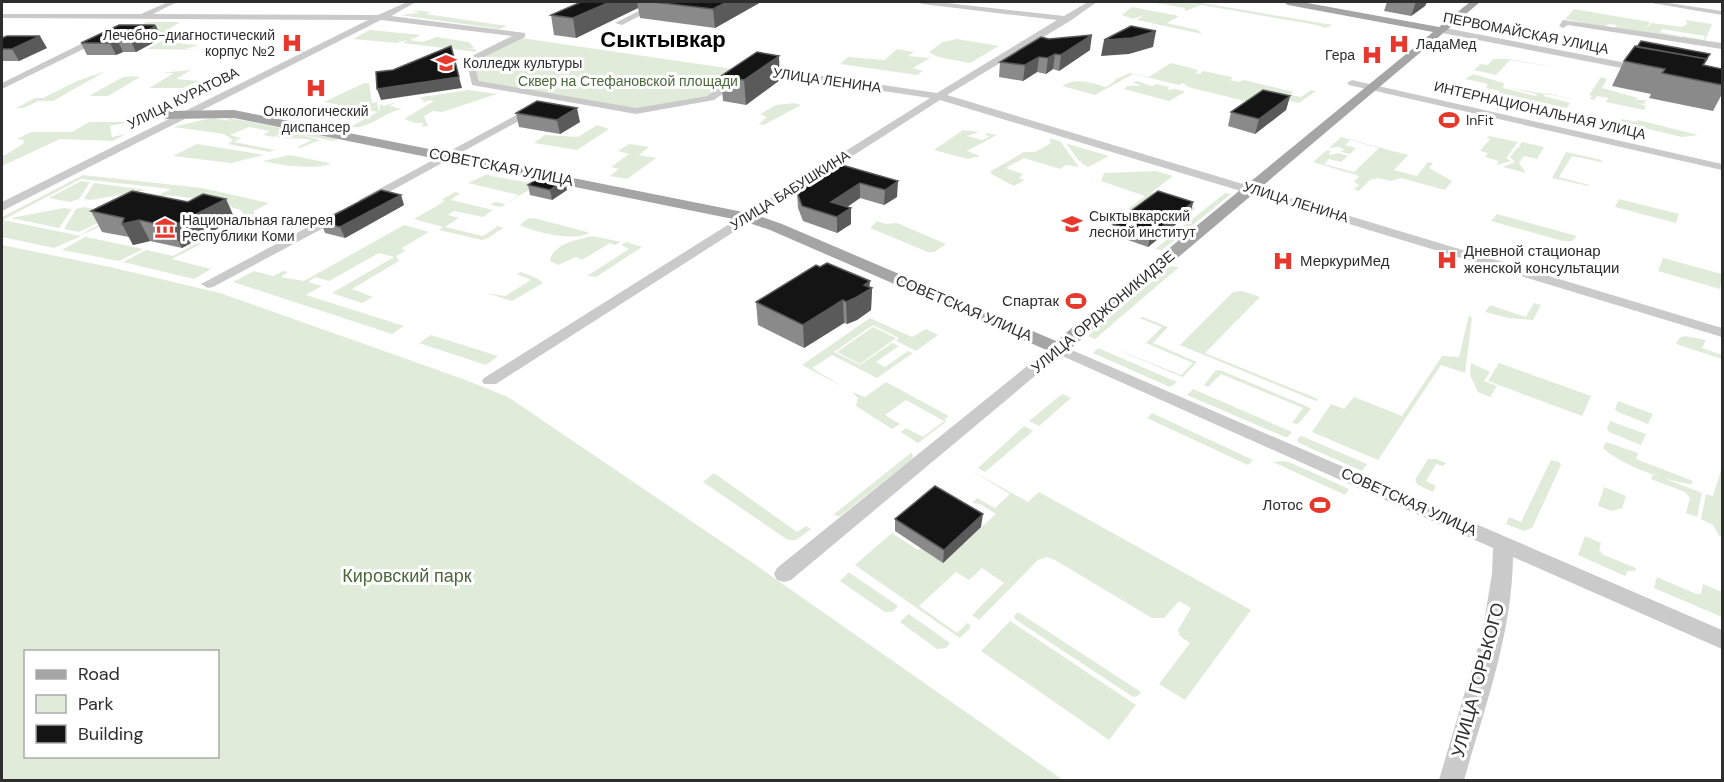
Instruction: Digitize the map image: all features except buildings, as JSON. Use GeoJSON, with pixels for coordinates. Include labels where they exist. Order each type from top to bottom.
{"type":"FeatureCollection","features":[{"type":"Feature","properties":{"kind":"main road","name":"ПЕРВОМАЙСКАЯ УЛИЦА"},"geometry":{"type":"LineString","coordinates":[[1288,2],[1440,30]]}},
{"type":"Feature","properties":{"kind":"main road","name":"УЛИЦА ОРДЖОНИКИДЗЕ"},"geometry":{"type":"LineString","coordinates":[[1058,349],[1474,2]]}},
{"type":"Feature","properties":{"kind":"main road","name":"СОВЕТСКАЯ УЛИЦА"},"geometry":{"type":"LineString","coordinates":[[165,115],[234,114],[747,217],[776,227],[1058,349]]}},
{"type":"Feature","properties":{"kind":"street"},"geometry":{"type":"LineString","coordinates":[[2,86],[173,2]]}},
{"type":"Feature","properties":{"kind":"street","name":"УЛИЦА КУРАТОВА"},"geometry":{"type":"LineString","coordinates":[[2,207],[412,2]]}},
{"type":"Feature","properties":{"kind":"street"},"geometry":{"type":"LineString","coordinates":[[619,23],[662,2]]}},
{"type":"Feature","properties":{"kind":"street"},"geometry":{"type":"LineString","coordinates":[[922,2],[1082,21]]}},
{"type":"Feature","properties":{"kind":"street","name":"УЛИЦА БАБУШКИНА"},"geometry":{"type":"LineString","coordinates":[[490,381],[938,96],[1093,2]]}},
{"type":"Feature","properties":{"kind":"street"},"geometry":{"type":"LineString","coordinates":[[1650,2],[1722,13]]}},
{"type":"Feature","properties":{"kind":"street","name":"УЛИЦА ЛЕНИНА"},"geometry":{"type":"LineString","coordinates":[[2,16],[406,19],[522,35],[470,61],[475,83],[628,110],[647,110],[710,98],[753,69],[938,96],[1250,188],[1722,333]]}},
{"type":"Feature","properties":{"kind":"street"},"geometry":{"type":"LineString","coordinates":[[1563,26],[1566,22],[1722,46]]}},
{"type":"Feature","properties":{"kind":"street","name":"ПЕРВОМАЙСКАЯ УЛИЦА"},"geometry":{"type":"LineString","coordinates":[[1440,30],[1651,70]]}},
{"type":"Feature","properties":{"kind":"street","name":"ИНТЕРНАЦИОНАЛЬНАЯ УЛИЦА"},"geometry":{"type":"LineString","coordinates":[[1352,83],[1722,167]]}},
{"type":"Feature","properties":{"kind":"street"},"geometry":{"type":"LineString","coordinates":[[208,285],[554,98]]}},
{"type":"Feature","properties":{"kind":"street","name":"СОВЕТСКАЯ УЛИЦА"},"geometry":{"type":"LineString","coordinates":[[1058,349],[1722,640]]}},
{"type":"Feature","properties":{"kind":"street","name":"УЛИЦА ОРДЖОНИКИДЗЕ"},"geometry":{"type":"LineString","coordinates":[[784,574],[1058,349]]}},
{"type":"Feature","properties":{"kind":"street","name":"УЛИЦА ГОРЬКОГО"},"geometry":{"type":"LineString","coordinates":[[1451,780],[1498,615],[1504,574],[1503,543]]}},
{"type":"Feature","properties":{"kind":"green space"},"geometry":{"type":"Polygon","coordinates":[[[1149,2],[1196,2],[1333,25],[1325,28],[1201,5],[1185,11],[1185,8],[1149,2]]]}},
{"type":"Feature","properties":{"kind":"green space"},"geometry":{"type":"Polygon","coordinates":[[[1132,7],[1179,16],[1167,23],[1198,30],[1202,34],[1137,20],[1144,15],[1133,19],[1122,15],[1132,7]]]}},
{"type":"Feature","properties":{"kind":"green space"},"geometry":{"type":"Polygon","coordinates":[[[1574,9],[1650,22],[1646,29],[1651,23],[1682,27],[1687,24],[1686,20],[1712,24],[1704,43],[1680,39],[1682,36],[1704,40],[1705,36],[1662,29],[1660,32],[1679,36],[1677,38],[1614,29],[1617,25],[1609,24],[1603,27],[1565,19],[1574,9]]]}},
{"type":"Feature","properties":{"kind":"green space"},"geometry":{"type":"Polygon","coordinates":[[[412,10],[507,26],[499,29],[400,15],[419,13],[412,10]]]}},
{"type":"Feature","properties":{"kind":"green space"},"geometry":{"type":"Polygon","coordinates":[[[147,22],[180,22],[168,30],[198,32],[181,44],[199,45],[185,49],[199,50],[147,49],[171,36],[123,34],[147,22]]]}},
{"type":"Feature","properties":{"kind":"green space"},"geometry":{"type":"Polygon","coordinates":[[[370,30],[421,35],[410,40],[423,42],[436,37],[469,42],[474,48],[466,48],[475,49],[477,52],[403,43],[407,40],[396,43],[353,39],[370,30]]]}},
{"type":"Feature","properties":{"kind":"green space","name":"Сквер на Стефановской площади"},"geometry":{"type":"Polygon","coordinates":[[[521,38],[743,71],[712,95],[634,109],[480,83],[473,61],[521,38]]]}},
{"type":"Feature","properties":{"kind":"green space"},"geometry":{"type":"Polygon","coordinates":[[[957,39],[999,46],[970,63],[938,57],[929,52],[943,42],[957,39]]]}},
{"type":"Feature","properties":{"kind":"green space"},"geometry":{"type":"Polygon","coordinates":[[[897,49],[914,52],[908,56],[930,58],[913,68],[923,71],[917,75],[840,64],[848,57],[885,60],[897,49]]]}},
{"type":"Feature","properties":{"kind":"green space"},"geometry":{"type":"Polygon","coordinates":[[[1493,59],[1510,59],[1560,68],[1510,60],[1496,75],[1474,70],[1480,64],[1488,65],[1493,59]]]}},
{"type":"Feature","properties":{"kind":"green space"},"geometry":{"type":"Polygon","coordinates":[[[1171,63],[1198,70],[1196,73],[1199,74],[1204,71],[1231,77],[1233,78],[1230,80],[1238,82],[1244,80],[1290,91],[1293,92],[1291,95],[1301,97],[1311,90],[1316,91],[1299,103],[1273,97],[1245,101],[1188,87],[1183,83],[1179,85],[1133,74],[1095,95],[1062,86],[1078,81],[1106,87],[1114,80],[1130,73],[1149,77],[1171,63]]]}},
{"type":"Feature","properties":{"kind":"green space"},"geometry":{"type":"Polygon","coordinates":[[[191,70],[176,79],[199,81],[183,88],[149,88],[174,73],[160,73],[191,70]]]}},
{"type":"Feature","properties":{"kind":"green space"},"geometry":{"type":"Polygon","coordinates":[[[106,71],[53,101],[38,101],[24,108],[16,108],[35,98],[43,98],[77,81],[106,71]]]}},
{"type":"Feature","properties":{"kind":"green space"},"geometry":{"type":"Polygon","coordinates":[[[1473,74],[1504,83],[1503,88],[1536,96],[1537,94],[1505,87],[1545,94],[1544,96],[1570,103],[1567,108],[1499,93],[1500,91],[1486,88],[1488,84],[1465,79],[1473,74]]]}},
{"type":"Feature","properties":{"kind":"green space"},"geometry":{"type":"Polygon","coordinates":[[[123,77],[140,77],[108,96],[89,96],[123,77]]]}},
{"type":"Feature","properties":{"kind":"green space"},"geometry":{"type":"Polygon","coordinates":[[[1601,77],[1607,79],[1602,88],[1638,98],[1635,100],[1646,100],[1644,104],[1637,103],[1646,106],[1644,110],[1606,102],[1608,98],[1597,96],[1594,100],[1590,99],[1592,96],[1589,95],[1601,77]]]}},
{"type":"Feature","properties":{"kind":"green space"},"geometry":{"type":"Polygon","coordinates":[[[1137,81],[1152,86],[1157,84],[1169,87],[1168,90],[1176,89],[1185,92],[1169,101],[1124,89],[1127,86],[1141,86],[1133,82],[1137,81]]]}},
{"type":"Feature","properties":{"kind":"green space"},"geometry":{"type":"Polygon","coordinates":[[[364,83],[369,83],[372,103],[377,102],[379,113],[380,104],[384,106],[396,102],[389,106],[402,109],[364,126],[350,127],[378,112],[345,112],[350,107],[324,102],[364,83]]]}},
{"type":"Feature","properties":{"kind":"green space"},"geometry":{"type":"Polygon","coordinates":[[[468,90],[497,94],[442,112],[433,111],[424,116],[428,126],[422,127],[423,123],[404,119],[434,101],[422,103],[424,101],[420,98],[422,97],[468,90]]]}},
{"type":"Feature","properties":{"kind":"green space"},"geometry":{"type":"Polygon","coordinates":[[[794,103],[801,105],[764,125],[759,124],[767,117],[760,114],[776,105],[794,103]]]}},
{"type":"Feature","properties":{"kind":"green space"},"geometry":{"type":"Polygon","coordinates":[[[211,118],[232,121],[226,119],[230,118],[338,139],[334,141],[302,135],[320,140],[300,148],[297,147],[312,140],[276,137],[286,131],[274,137],[263,135],[270,131],[249,127],[230,135],[241,138],[234,142],[275,150],[287,147],[269,152],[228,144],[233,140],[224,134],[173,127],[211,118]]]}},
{"type":"Feature","properties":{"kind":"green space"},"geometry":{"type":"Polygon","coordinates":[[[1622,119],[1637,122],[1638,120],[1698,135],[1682,137],[1620,122],[1622,119]]]}},
{"type":"Feature","properties":{"kind":"green space"},"geometry":{"type":"Polygon","coordinates":[[[89,122],[130,122],[110,126],[112,137],[126,134],[113,141],[60,139],[2,166],[2,157],[23,144],[24,140],[17,139],[31,132],[72,132],[89,122]]]}},
{"type":"Feature","properties":{"kind":"green space"},"geometry":{"type":"Polygon","coordinates":[[[597,125],[609,129],[577,150],[534,143],[545,135],[578,137],[597,125]]]}},
{"type":"Feature","properties":{"kind":"green space"},"geometry":{"type":"Polygon","coordinates":[[[963,130],[979,132],[967,136],[982,140],[989,137],[986,133],[997,135],[967,151],[980,156],[968,159],[934,150],[963,130]]]}},
{"type":"Feature","properties":{"kind":"green space"},"geometry":{"type":"Polygon","coordinates":[[[1489,136],[1518,142],[1506,158],[1511,161],[1497,165],[1499,161],[1485,157],[1488,153],[1480,151],[1490,139],[1487,138],[1489,136]]]}},
{"type":"Feature","properties":{"kind":"green space"},"geometry":{"type":"Polygon","coordinates":[[[1341,137],[1408,155],[1394,170],[1417,176],[1428,162],[1433,163],[1429,168],[1452,181],[1445,190],[1401,178],[1391,181],[1378,178],[1370,180],[1359,191],[1354,189],[1359,185],[1354,182],[1359,176],[1313,162],[1327,150],[1331,151],[1329,154],[1331,155],[1339,153],[1348,156],[1341,162],[1329,159],[1324,164],[1354,172],[1379,148],[1350,140],[1345,145],[1356,148],[1350,154],[1341,152],[1344,149],[1338,147],[1329,148],[1341,137]]]}},
{"type":"Feature","properties":{"kind":"green space"},"geometry":{"type":"Polygon","coordinates":[[[1049,138],[1060,141],[1079,167],[1066,165],[1060,169],[1024,158],[1006,168],[1023,174],[1019,178],[1025,180],[1014,186],[991,174],[991,171],[1024,152],[1035,152],[1051,143],[1049,138]]]}},
{"type":"Feature","properties":{"kind":"green space"},"geometry":{"type":"Polygon","coordinates":[[[1522,142],[1544,147],[1537,159],[1524,156],[1519,163],[1526,173],[1503,167],[1515,162],[1510,157],[1518,147],[1522,148],[1519,146],[1522,142]]]}},
{"type":"Feature","properties":{"kind":"green space"},"geometry":{"type":"Polygon","coordinates":[[[1066,143],[1109,156],[1088,167],[1079,161],[1066,143]]]}},
{"type":"Feature","properties":{"kind":"green space"},"geometry":{"type":"Polygon","coordinates":[[[197,144],[265,155],[231,163],[173,156],[197,144]]]}},
{"type":"Feature","properties":{"kind":"green space"},"geometry":{"type":"Polygon","coordinates":[[[629,144],[649,147],[639,155],[656,158],[627,179],[610,176],[619,169],[611,167],[629,154],[618,151],[629,144]]]}},
{"type":"Feature","properties":{"kind":"green space"},"geometry":{"type":"Polygon","coordinates":[[[1566,152],[1602,160],[1601,162],[1572,156],[1559,177],[1588,186],[1552,178],[1566,152]]]}},
{"type":"Feature","properties":{"kind":"green space"},"geometry":{"type":"Polygon","coordinates":[[[290,155],[330,164],[307,167],[263,161],[290,155]]]}},
{"type":"Feature","properties":{"kind":"green space"},"geometry":{"type":"Polygon","coordinates":[[[1156,171],[1173,176],[1151,193],[1196,208],[1191,212],[1119,239],[1109,235],[1153,200],[1147,198],[1131,210],[1128,209],[1145,196],[1101,181],[1104,173],[1156,171]]]}},
{"type":"Feature","properties":{"kind":"green space"},"geometry":{"type":"Polygon","coordinates":[[[487,174],[538,184],[508,203],[519,195],[468,183],[487,174]]]}},
{"type":"Feature","properties":{"kind":"green space"},"geometry":{"type":"Polygon","coordinates":[[[83,175],[202,188],[269,203],[254,211],[254,217],[172,259],[211,269],[194,279],[123,262],[146,250],[173,256],[242,219],[244,215],[241,210],[209,200],[167,195],[83,233],[171,189],[81,179],[3,220],[81,236],[54,248],[2,237],[4,223],[2,222],[2,217],[83,175]]]}},
{"type":"Feature","properties":{"kind":"green space"},"geometry":{"type":"Polygon","coordinates":[[[81,181],[90,182],[79,199],[70,202],[49,198],[81,181]]]}},
{"type":"Feature","properties":{"kind":"green space"},"geometry":{"type":"Polygon","coordinates":[[[94,183],[147,190],[91,200],[84,199],[94,183]]]}},
{"type":"Feature","properties":{"kind":"green space"},"geometry":{"type":"Polygon","coordinates":[[[455,192],[460,193],[451,200],[493,210],[483,217],[454,211],[448,215],[459,218],[445,227],[483,236],[497,227],[495,225],[503,228],[482,240],[439,230],[443,227],[414,219],[445,201],[441,200],[455,192]]]}},
{"type":"Feature","properties":{"kind":"green space"},"geometry":{"type":"Polygon","coordinates":[[[1225,193],[1231,194],[1162,250],[1155,249],[1225,193]]]}},
{"type":"Feature","properties":{"kind":"green space"},"geometry":{"type":"Polygon","coordinates":[[[1619,199],[1679,214],[1676,223],[1615,207],[1619,199]]]}},
{"type":"Feature","properties":{"kind":"green space"},"geometry":{"type":"Polygon","coordinates":[[[495,202],[506,204],[501,207],[490,205],[495,202]]]}},
{"type":"Feature","properties":{"kind":"green space"},"geometry":{"type":"Polygon","coordinates":[[[84,207],[118,213],[79,232],[64,229],[76,209],[84,207]]]}},
{"type":"Feature","properties":{"kind":"green space"},"geometry":{"type":"Polygon","coordinates":[[[64,208],[72,209],[59,228],[11,218],[64,208]]]}},
{"type":"Feature","properties":{"kind":"green space"},"geometry":{"type":"Polygon","coordinates":[[[1497,214],[1577,236],[1572,241],[1563,241],[1491,221],[1497,214]]]}},
{"type":"Feature","properties":{"kind":"green space"},"geometry":{"type":"Polygon","coordinates":[[[534,218],[589,233],[583,236],[565,236],[544,233],[520,225],[527,219],[534,218]]]}},
{"type":"Feature","properties":{"kind":"green space"},"geometry":{"type":"Polygon","coordinates":[[[877,221],[886,224],[897,223],[946,244],[934,252],[928,252],[870,228],[877,221]]]}},
{"type":"Feature","properties":{"kind":"green space"},"geometry":{"type":"Polygon","coordinates":[[[404,225],[429,232],[402,248],[405,251],[396,256],[399,261],[352,289],[373,297],[362,303],[332,293],[394,257],[379,253],[329,281],[315,277],[308,282],[322,286],[306,295],[404,326],[392,334],[233,282],[254,271],[273,276],[283,271],[288,272],[281,277],[304,281],[404,225]]]}},
{"type":"Feature","properties":{"kind":"green space"},"geometry":{"type":"Polygon","coordinates":[[[593,236],[621,242],[615,245],[610,243],[582,260],[576,257],[558,265],[550,261],[552,255],[561,246],[593,236]]]}},
{"type":"Feature","properties":{"kind":"green space"},"geometry":{"type":"Polygon","coordinates":[[[85,237],[143,249],[119,261],[62,250],[85,237]]]}},
{"type":"Feature","properties":{"kind":"green space"},"geometry":{"type":"Polygon","coordinates":[[[626,242],[642,247],[596,277],[587,276],[629,249],[621,245],[626,242]]]}},
{"type":"Feature","properties":{"kind":"green space","name":"Кировский парк"},"geometry":{"type":"Polygon","coordinates":[[[2,245],[220,293],[508,397],[750,561],[1063,780],[2,780],[2,245]]]}},
{"type":"Feature","properties":{"kind":"green space"},"geometry":{"type":"Polygon","coordinates":[[[1663,258],[1722,274],[1720,289],[1658,271],[1663,258]]]}},
{"type":"Feature","properties":{"kind":"green space"},"geometry":{"type":"Polygon","coordinates":[[[1170,266],[1179,267],[1095,339],[1088,336],[1170,266]]]}},
{"type":"Feature","properties":{"kind":"green space"},"geometry":{"type":"Polygon","coordinates":[[[521,272],[543,283],[512,301],[486,293],[505,296],[531,280],[517,274],[521,272]]]}},
{"type":"Feature","properties":{"kind":"green space"},"geometry":{"type":"Polygon","coordinates":[[[1242,291],[1260,297],[1205,353],[1318,399],[1316,401],[1180,345],[1233,292],[1242,291]]]}},
{"type":"Feature","properties":{"kind":"green space"},"geometry":{"type":"Polygon","coordinates":[[[1534,303],[1541,305],[1533,320],[1509,318],[1485,312],[1490,305],[1526,317],[1534,303]]]}},
{"type":"Feature","properties":{"kind":"green space"},"geometry":{"type":"Polygon","coordinates":[[[1469,315],[1472,318],[1465,373],[1441,365],[1378,460],[1312,432],[1331,404],[1344,409],[1354,397],[1402,416],[1442,356],[1459,357],[1469,315]]]}},
{"type":"Feature","properties":{"kind":"green space"},"geometry":{"type":"Polygon","coordinates":[[[1143,317],[1168,327],[1153,343],[1197,362],[1184,376],[1182,377],[1106,345],[1181,375],[1193,363],[1146,343],[1162,327],[1139,318],[1143,317]]]}},
{"type":"Feature","properties":{"kind":"green space"},"geometry":{"type":"Polygon","coordinates":[[[870,318],[912,337],[926,329],[938,335],[916,351],[896,341],[899,338],[873,325],[834,352],[860,365],[892,343],[899,346],[876,362],[885,367],[908,351],[913,353],[877,378],[832,355],[812,368],[845,388],[802,365],[870,318]]]}},
{"type":"Feature","properties":{"kind":"green space"},"geometry":{"type":"Polygon","coordinates":[[[873,327],[896,338],[860,364],[837,352],[873,327]]]}},
{"type":"Feature","properties":{"kind":"green space"},"geometry":{"type":"Polygon","coordinates":[[[431,335],[498,356],[486,365],[419,343],[431,335]]]}},
{"type":"Feature","properties":{"kind":"green space"},"geometry":{"type":"Polygon","coordinates":[[[1685,336],[1706,340],[1702,348],[1722,355],[1722,359],[1676,344],[1679,338],[1685,336]]]}},
{"type":"Feature","properties":{"kind":"green space"},"geometry":{"type":"Polygon","coordinates":[[[1098,348],[1177,382],[1170,387],[1093,353],[1098,348]]]}},
{"type":"Feature","properties":{"kind":"green space"},"geometry":{"type":"Polygon","coordinates":[[[1471,363],[1490,372],[1484,381],[1497,386],[1490,397],[1478,392],[1470,375],[1471,363]]]}},
{"type":"Feature","properties":{"kind":"green space"},"geometry":{"type":"Polygon","coordinates":[[[1499,363],[1591,396],[1582,416],[1488,381],[1499,363]]]}},
{"type":"Feature","properties":{"kind":"green space"},"geometry":{"type":"Polygon","coordinates":[[[1220,370],[1311,409],[1298,424],[1292,423],[1303,408],[1221,374],[1208,387],[1204,385],[1215,371],[1220,370]]]}},
{"type":"Feature","properties":{"kind":"green space"},"geometry":{"type":"Polygon","coordinates":[[[886,382],[949,416],[945,419],[946,422],[918,443],[901,432],[906,428],[923,437],[944,421],[906,400],[885,415],[900,424],[892,429],[856,406],[858,398],[852,392],[865,397],[886,382]]]}},
{"type":"Feature","properties":{"kind":"green space"},"geometry":{"type":"Polygon","coordinates":[[[1193,389],[1292,432],[1285,437],[1187,395],[1193,389]]]}},
{"type":"Feature","properties":{"kind":"green space"},"geometry":{"type":"Polygon","coordinates":[[[1062,394],[1071,398],[1039,426],[1029,421],[1062,394]]]}},
{"type":"Feature","properties":{"kind":"green space"},"geometry":{"type":"Polygon","coordinates":[[[1618,401],[1653,414],[1648,424],[1618,412],[1615,409],[1618,401]]]}},
{"type":"Feature","properties":{"kind":"green space"},"geometry":{"type":"Polygon","coordinates":[[[1152,413],[1253,460],[1248,465],[1147,418],[1152,413]]]}},
{"type":"Feature","properties":{"kind":"green space"},"geometry":{"type":"Polygon","coordinates":[[[1610,421],[1646,434],[1641,445],[1609,432],[1607,429],[1610,421]]]}},
{"type":"Feature","properties":{"kind":"green space"},"geometry":{"type":"Polygon","coordinates":[[[1024,426],[1033,431],[985,472],[978,468],[1024,426]]]}},
{"type":"Feature","properties":{"kind":"green space"},"geometry":{"type":"Polygon","coordinates":[[[1300,436],[1367,464],[1362,471],[1299,443],[1297,440],[1300,436]]]}},
{"type":"Feature","properties":{"kind":"green space"},"geometry":{"type":"Polygon","coordinates":[[[1606,442],[1638,453],[1636,459],[1693,481],[1691,484],[1681,483],[1632,466],[1603,448],[1606,442]]]}},
{"type":"Feature","properties":{"kind":"green space"},"geometry":{"type":"Polygon","coordinates":[[[912,452],[913,458],[840,516],[833,515],[912,452]]]}},
{"type":"Feature","properties":{"kind":"green space"},"geometry":{"type":"Polygon","coordinates":[[[1428,459],[1446,463],[1443,466],[1436,464],[1426,481],[1436,486],[1433,492],[1418,485],[1415,480],[1428,459]]]}},
{"type":"Feature","properties":{"kind":"green space"},"geometry":{"type":"Polygon","coordinates":[[[1551,460],[1561,465],[1532,528],[1524,531],[1506,524],[1509,517],[1521,522],[1551,460]]]}},
{"type":"Feature","properties":{"kind":"green space"},"geometry":{"type":"Polygon","coordinates":[[[1283,461],[1349,489],[1345,495],[1273,462],[1283,461]]]}},
{"type":"Feature","properties":{"kind":"green space"},"geometry":{"type":"Polygon","coordinates":[[[1722,467],[1722,536],[1719,536],[1713,525],[1701,519],[1706,494],[1713,496],[1722,467]]]}},
{"type":"Feature","properties":{"kind":"green space"},"geometry":{"type":"Polygon","coordinates":[[[969,469],[1028,502],[1039,492],[1251,610],[1185,700],[1159,684],[1190,643],[1180,636],[1178,630],[1191,608],[1179,601],[1164,618],[1152,618],[1047,557],[1038,560],[979,620],[972,615],[1004,583],[982,568],[969,580],[956,572],[919,606],[957,633],[967,623],[970,625],[970,628],[960,638],[855,565],[892,533],[918,550],[921,548],[943,562],[996,514],[980,504],[972,503],[977,498],[995,508],[1010,494],[969,469]]]}},
{"type":"Feature","properties":{"kind":"green space"},"geometry":{"type":"Polygon","coordinates":[[[714,473],[797,532],[806,526],[811,529],[796,540],[788,540],[703,482],[714,473]]]}},
{"type":"Feature","properties":{"kind":"green space"},"geometry":{"type":"Polygon","coordinates":[[[1653,474],[1702,493],[1697,517],[1686,513],[1690,498],[1685,492],[1651,479],[1653,474]]]}},
{"type":"Feature","properties":{"kind":"green space"},"geometry":{"type":"Polygon","coordinates":[[[1604,487],[1626,496],[1622,508],[1612,511],[1598,506],[1604,487]]]}},
{"type":"Feature","properties":{"kind":"green space"},"geometry":{"type":"Polygon","coordinates":[[[1585,536],[1601,543],[1599,550],[1604,555],[1636,568],[1635,571],[1628,571],[1625,576],[1578,555],[1585,536]]]}},
{"type":"Feature","properties":{"kind":"green space"},"geometry":{"type":"Polygon","coordinates":[[[848,573],[898,606],[892,612],[885,612],[840,581],[848,573]]]}},
{"type":"Feature","properties":{"kind":"green space"},"geometry":{"type":"Polygon","coordinates":[[[1657,577],[1696,594],[1701,594],[1703,584],[1722,592],[1722,617],[1654,588],[1657,577]]]}},
{"type":"Feature","properties":{"kind":"green space"},"geometry":{"type":"Polygon","coordinates":[[[1018,612],[1141,692],[1138,696],[1133,697],[1015,619],[1014,616],[1018,612]]]}},
{"type":"Feature","properties":{"kind":"green space"},"geometry":{"type":"Polygon","coordinates":[[[908,614],[950,643],[946,648],[937,649],[900,622],[908,614]]]}},
{"type":"Feature","properties":{"kind":"green space"},"geometry":{"type":"Polygon","coordinates":[[[1010,621],[1136,705],[1109,740],[981,651],[1010,621]]]}},
{"type":"Feature","properties":{"kind":"place","name":"Лечебно-диагностический корпус №2"},"geometry":{"type":"Point","coordinates":[292,43]}},
{"type":"Feature","properties":{"kind":"place","name":"ЛадаМед"},"geometry":{"type":"Point","coordinates":[1399,44]}},
{"type":"Feature","properties":{"kind":"place","name":"Гера"},"geometry":{"type":"Point","coordinates":[1372,55]}},
{"type":"Feature","properties":{"kind":"place","name":"Колледж культуры"},"geometry":{"type":"Point","coordinates":[446,63]}},
{"type":"Feature","properties":{"kind":"place","name":"Онкологический диспансер"},"geometry":{"type":"Point","coordinates":[316,88]}},
{"type":"Feature","properties":{"kind":"place","name":"InFit"},"geometry":{"type":"Point","coordinates":[1449,120]}},
{"type":"Feature","properties":{"kind":"place","name":"Сыктывкарский лесной институт"},"geometry":{"type":"Point","coordinates":[1072,224]}},
{"type":"Feature","properties":{"kind":"place","name":"Национальная галерея Республики Коми"},"geometry":{"type":"Point","coordinates":[165,228]}},
{"type":"Feature","properties":{"kind":"place","name":"Дневной стационар женской консультации"},"geometry":{"type":"Point","coordinates":[1447,260]}},
{"type":"Feature","properties":{"kind":"place","name":"МеркуриМед"},"geometry":{"type":"Point","coordinates":[1283,261]}},
{"type":"Feature","properties":{"kind":"place","name":"Спартак"},"geometry":{"type":"Point","coordinates":[1076,301]}},
{"type":"Feature","properties":{"kind":"place","name":"Лотос"},"geometry":{"type":"Point","coordinates":[1320,505]}},
{"type":"Feature","properties":{"kind":"district","name":"Сыктывкар"},"geometry":{"type":"Point","coordinates":[663,39]}}]}
